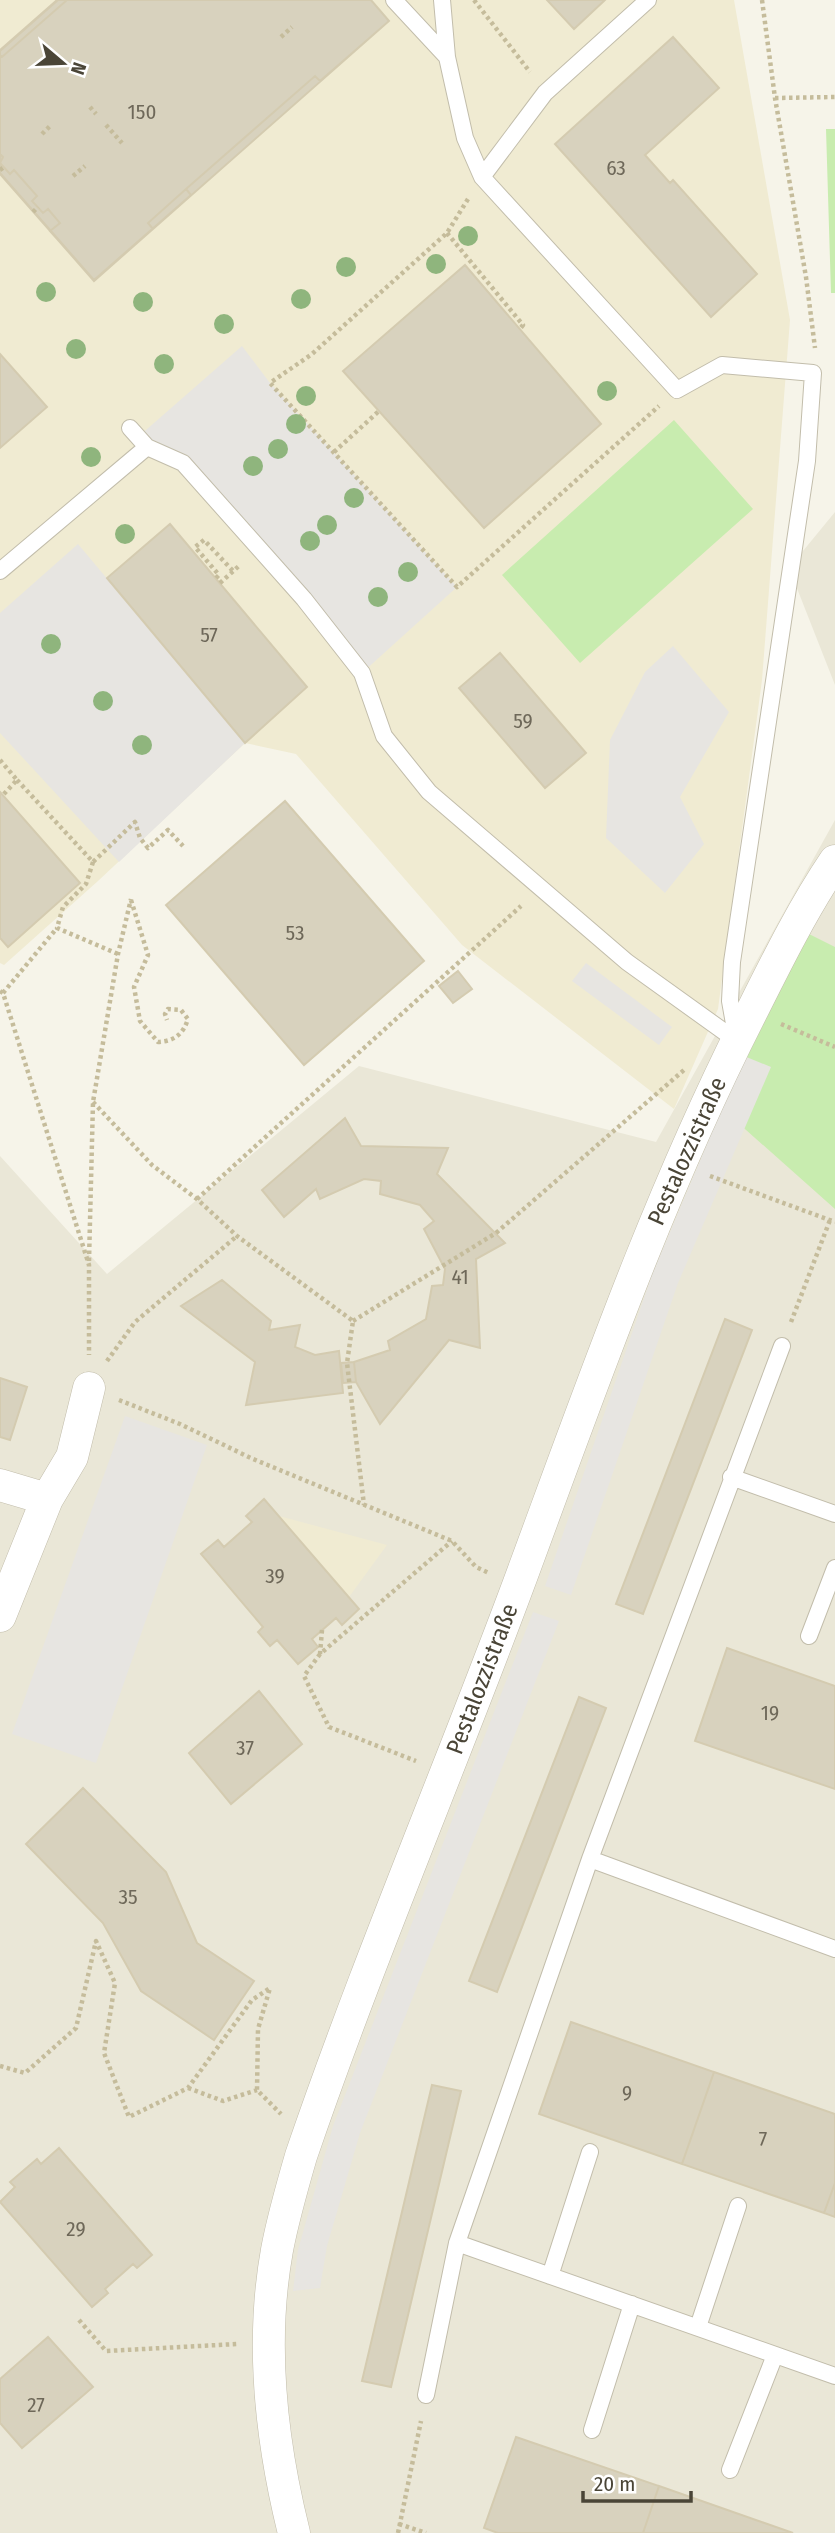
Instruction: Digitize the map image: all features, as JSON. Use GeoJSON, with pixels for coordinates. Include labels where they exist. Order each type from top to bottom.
{"type":"FeatureCollection","features":[{"type":"Feature","properties":{"kind":"street","name":"Pestalozzistraße"},"geometry":{"type":"LineString","coordinates":[[294,2533],[280,2473],[275,2435],[270,2393],[269,2343],[277,2251],[287,2204],[306,2139],[518,1587],[611,1333],[679,1164],[732,1037],[753,1009],[795,928],[835,861]]}},
{"type":"Feature","properties":{"kind":"street"},"geometry":{"type":"LineString","coordinates":[[2,1604],[47,1499],[72,1457],[89,1388]]}},
{"type":"Feature","properties":{"kind":"street"},"geometry":{"type":"LineString","coordinates":[[0,1485],[47,1499]]}},
{"type":"Feature","properties":{"kind":"lane"},"geometry":{"type":"LineString","coordinates":[[394,0],[447,57]]}},
{"type":"Feature","properties":{"kind":"lane"},"geometry":{"type":"LineString","coordinates":[[442,0],[447,57],[465,138],[482,177],[677,390],[722,365],[813,373],[807,461],[732,962],[732,1037]]}},
{"type":"Feature","properties":{"kind":"lane"},"geometry":{"type":"LineString","coordinates":[[482,177],[545,93],[648,0]]}},
{"type":"Feature","properties":{"kind":"lane"},"geometry":{"type":"LineString","coordinates":[[130,428],[147,447],[183,463],[304,599],[362,673],[384,736],[429,792],[627,962],[732,1037]]}},
{"type":"Feature","properties":{"kind":"lane"},"geometry":{"type":"LineString","coordinates":[[0,571],[147,447]]}},
{"type":"Feature","properties":{"kind":"lane"},"geometry":{"type":"LineString","coordinates":[[426,2395],[457,2243],[590,1859],[782,1346]]}},
{"type":"Feature","properties":{"kind":"lane"},"geometry":{"type":"LineString","coordinates":[[731,1477],[835,1514]]}},
{"type":"Feature","properties":{"kind":"lane"},"geometry":{"type":"LineString","coordinates":[[809,1636],[835,1568]]}},
{"type":"Feature","properties":{"kind":"lane"},"geometry":{"type":"LineString","coordinates":[[590,1859],[835,1949]]}},
{"type":"Feature","properties":{"kind":"lane"},"geometry":{"type":"LineString","coordinates":[[550,2276],[590,2152]]}},
{"type":"Feature","properties":{"kind":"lane"},"geometry":{"type":"LineString","coordinates":[[698,2327],[738,2206]]}},
{"type":"Feature","properties":{"kind":"lane"},"geometry":{"type":"LineString","coordinates":[[457,2243],[835,2376]]}},
{"type":"Feature","properties":{"kind":"lane"},"geometry":{"type":"LineString","coordinates":[[592,2430],[632,2304]]}},
{"type":"Feature","properties":{"kind":"lane"},"geometry":{"type":"LineString","coordinates":[[730,2470],[775,2355]]}},
{"type":"Feature","properties":{"kind":"path"},"geometry":{"type":"LineString","coordinates":[[474,0],[545,93]]}},
{"type":"Feature","properties":{"kind":"path"},"geometry":{"type":"LineString","coordinates":[[762,0],[775,99],[806,277],[815,344],[813,373]]}},
{"type":"Feature","properties":{"kind":"path"},"geometry":{"type":"LineString","coordinates":[[281,37],[292,27]]}},
{"type":"Feature","properties":{"kind":"path"},"geometry":{"type":"LineString","coordinates":[[775,99],[835,97]]}},
{"type":"Feature","properties":{"kind":"path"},"geometry":{"type":"LineString","coordinates":[[90,107],[96,114]]}},
{"type":"Feature","properties":{"kind":"path"},"geometry":{"type":"LineString","coordinates":[[106,125],[122,143]]}},
{"type":"Feature","properties":{"kind":"path"},"geometry":{"type":"LineString","coordinates":[[42,134],[50,126]]}},
{"type":"Feature","properties":{"kind":"path"},"geometry":{"type":"LineString","coordinates":[[482,177],[447,233],[312,354],[270,383],[457,587],[677,390]]}},
{"type":"Feature","properties":{"kind":"path"},"geometry":{"type":"LineString","coordinates":[[447,233],[523,325],[519,330]]}},
{"type":"Feature","properties":{"kind":"path"},"geometry":{"type":"LineString","coordinates":[[334,452],[379,411]]}},
{"type":"Feature","properties":{"kind":"path"},"geometry":{"type":"LineString","coordinates":[[216,578],[219,575],[195,547],[204,540],[231,573],[220,583]]}},
{"type":"Feature","properties":{"kind":"path"},"geometry":{"type":"LineString","coordinates":[[0,760],[93,862]]}},
{"type":"Feature","properties":{"kind":"path"},"geometry":{"type":"LineString","coordinates":[[3,795],[17,780]]}},
{"type":"Feature","properties":{"kind":"path"},"geometry":{"type":"LineString","coordinates":[[89,1265],[1,992],[57,928],[63,907],[86,884],[93,862],[135,822],[140,838],[148,848],[168,830],[183,846]]}},
{"type":"Feature","properties":{"kind":"path"},"geometry":{"type":"LineString","coordinates":[[197,1199],[540,888]]}},
{"type":"Feature","properties":{"kind":"path"},"geometry":{"type":"LineString","coordinates":[[89,1388],[93,1102],[118,954],[131,899],[148,956],[134,987],[140,1021],[158,1041],[169,1041],[183,1032],[188,1019],[181,1010],[168,1009],[165,1014],[167,1020]]}},
{"type":"Feature","properties":{"kind":"path"},"geometry":{"type":"LineString","coordinates":[[57,928],[118,954]]}},
{"type":"Feature","properties":{"kind":"path"},"geometry":{"type":"LineString","coordinates":[[753,1009],[793,1030],[835,1047]]}},
{"type":"Feature","properties":{"kind":"path"},"geometry":{"type":"LineString","coordinates":[[353,1321],[496,1233],[732,1037]]}},
{"type":"Feature","properties":{"kind":"path"},"geometry":{"type":"LineString","coordinates":[[93,1102],[152,1165],[197,1199],[237,1236],[353,1321]]}},
{"type":"Feature","properties":{"kind":"path"},"geometry":{"type":"LineString","coordinates":[[679,1164],[832,1221],[782,1346]]}},
{"type":"Feature","properties":{"kind":"path"},"geometry":{"type":"LineString","coordinates":[[89,1388],[135,1322],[237,1236]]}},
{"type":"Feature","properties":{"kind":"path"},"geometry":{"type":"LineString","coordinates":[[353,1321],[347,1363],[364,1505]]}},
{"type":"Feature","properties":{"kind":"path"},"geometry":{"type":"LineString","coordinates":[[89,1388],[180,1424],[253,1459],[452,1541],[476,1567],[518,1587]]}},
{"type":"Feature","properties":{"kind":"path"},"geometry":{"type":"LineString","coordinates":[[446,1773],[329,1727],[304,1676],[320,1654],[452,1541]]}},
{"type":"Feature","properties":{"kind":"path"},"geometry":{"type":"LineString","coordinates":[[320,1654],[322,1630]]}},
{"type":"Feature","properties":{"kind":"path"},"geometry":{"type":"LineString","coordinates":[[0,2066],[25,2073],[76,2028],[96,1941],[115,1983],[104,2053],[129,2118],[188,2088],[251,2000],[270,1988],[258,2029],[257,2090],[306,2139]]}},
{"type":"Feature","properties":{"kind":"path"},"geometry":{"type":"LineString","coordinates":[[188,2088],[223,2101],[257,2090]]}},
{"type":"Feature","properties":{"kind":"path"},"geometry":{"type":"LineString","coordinates":[[79,2320],[106,2351],[269,2343]]}},
{"type":"Feature","properties":{"kind":"path"},"geometry":{"type":"LineString","coordinates":[[398,2533],[426,2395]]}},
{"type":"Feature","properties":{"kind":"path"},"geometry":{"type":"LineString","coordinates":[[400,2524],[426,2533]]}},
{"type":"Feature","properties":{"kind":"shaded area"},"geometry":{"type":"Polygon","coordinates":[[[0,0],[734,0],[790,320],[762,680],[718,1009],[674,1109],[462,945],[296,754],[245,743],[98,881],[4,965],[0,963],[0,0]]]}},
{"type":"Feature","properties":{"kind":"shaded area"},"geometry":{"type":"Polygon","coordinates":[[[242,346],[270,383],[457,587],[362,673],[183,463],[138,437],[242,346]]]}},
{"type":"Feature","properties":{"kind":"shaded area"},"geometry":{"type":"Polygon","coordinates":[[[835,512],[835,685],[789,568],[835,512]]]}},
{"type":"Feature","properties":{"kind":"shaded area"},"geometry":{"type":"Polygon","coordinates":[[[78,544],[245,743],[119,862],[0,733],[0,613],[78,544]]]}},
{"type":"Feature","properties":{"kind":"shaded area"},"geometry":{"type":"Polygon","coordinates":[[[673,646],[729,712],[680,797],[704,844],[665,893],[606,838],[610,740],[645,672],[673,646]]]}},
{"type":"Feature","properties":{"kind":"shaded area"},"geometry":{"type":"Polygon","coordinates":[[[835,820],[835,2533],[0,2533],[0,1156],[107,1274],[359,1066],[656,1142],[835,820]]]}},
{"type":"Feature","properties":{"kind":"shaded area"},"geometry":{"type":"Polygon","coordinates":[[[586,963],[672,1027],[659,1045],[572,981],[586,963]]]}},
{"type":"Feature","properties":{"kind":"shaded area"},"geometry":{"type":"Polygon","coordinates":[[[744,1056],[771,1067],[678,1283],[571,1595],[545,1586],[652,1275],[744,1056]]]}},
{"type":"Feature","properties":{"kind":"shaded area"},"geometry":{"type":"Polygon","coordinates":[[[125,1416],[207,1445],[96,1763],[12,1734],[125,1416]]]}},
{"type":"Feature","properties":{"kind":"shaded area"},"geometry":{"type":"Polygon","coordinates":[[[279,1516],[387,1545],[349,1597],[279,1516]]]}},
{"type":"Feature","properties":{"kind":"shaded area"},"geometry":{"type":"Polygon","coordinates":[[[533,1612],[559,1621],[360,2133],[327,2246],[320,2288],[293,2291],[298,2250],[333,2126],[533,1612]]]}},
{"type":"Feature","properties":{"kind":"green space"},"geometry":{"type":"Polygon","coordinates":[[[826,129],[835,129],[835,293],[831,293],[826,129]]]}},
{"type":"Feature","properties":{"kind":"green space"},"geometry":{"type":"Polygon","coordinates":[[[674,420],[753,509],[580,663],[502,575],[674,420]]]}},
{"type":"Feature","properties":{"kind":"green space"},"geometry":{"type":"Polygon","coordinates":[[[795,927],[835,947],[835,1209],[709,1097],[795,927]]]}},
{"type":"Feature","properties":{"kind":"building"},"geometry":{"type":"Polygon","coordinates":[[[57,0],[371,0],[389,21],[94,281],[0,174],[0,50],[57,0]]]}},
{"type":"Feature","properties":{"kind":"building"},"geometry":{"type":"Polygon","coordinates":[[[58,0],[371,0],[389,21],[320,81],[315,76],[186,189],[191,195],[94,280],[0,173],[0,51],[58,0]]]}},
{"type":"Feature","properties":{"kind":"building"},"geometry":{"type":"Polygon","coordinates":[[[67,0],[371,0],[389,21],[320,81],[315,76],[186,189],[148,223],[153,229],[94,280],[50,231],[60,223],[48,209],[43,213],[32,201],[37,196],[14,170],[10,174],[0,163],[3,157],[0,154],[0,55],[2,57],[67,0]]]}},
{"type":"Feature","properties":{"kind":"building"},"geometry":{"type":"Polygon","coordinates":[[[547,0],[605,0],[574,29],[547,0]]]}},
{"type":"Feature","properties":{"kind":"building"},"geometry":{"type":"Polygon","coordinates":[[[673,37],[719,88],[645,155],[670,183],[673,180],[757,274],[711,317],[555,144],[673,37]]]}},
{"type":"Feature","properties":{"kind":"building"},"geometry":{"type":"Polygon","coordinates":[[[465,265],[601,424],[484,528],[343,371],[465,265]]]}},
{"type":"Feature","properties":{"kind":"building"},"geometry":{"type":"Polygon","coordinates":[[[0,354],[47,407],[0,448],[0,354]]]}},
{"type":"Feature","properties":{"kind":"building"},"geometry":{"type":"Polygon","coordinates":[[[170,524],[307,687],[245,743],[107,578],[170,524]]]}},
{"type":"Feature","properties":{"kind":"building"},"geometry":{"type":"Polygon","coordinates":[[[500,653],[586,753],[545,788],[459,688],[500,653]]]}},
{"type":"Feature","properties":{"kind":"building"},"geometry":{"type":"Polygon","coordinates":[[[0,792],[80,883],[8,947],[0,938],[0,792]]]}},
{"type":"Feature","properties":{"kind":"building"},"geometry":{"type":"Polygon","coordinates":[[[285,801],[424,961],[304,1065],[166,905],[285,801]]]}},
{"type":"Feature","properties":{"kind":"building"},"geometry":{"type":"Polygon","coordinates":[[[458,971],[472,989],[453,1003],[439,986],[458,971]]]}},
{"type":"Feature","properties":{"kind":"building"},"geometry":{"type":"Polygon","coordinates":[[[345,1118],[361,1146],[448,1148],[437,1174],[505,1243],[476,1259],[480,1348],[449,1340],[380,1424],[356,1382],[354,1362],[390,1350],[388,1341],[426,1319],[432,1286],[443,1285],[445,1269],[424,1229],[434,1221],[420,1205],[380,1194],[381,1181],[364,1179],[320,1199],[316,1189],[284,1217],[262,1190],[345,1118]]]}},
{"type":"Feature","properties":{"kind":"building"},"geometry":{"type":"Polygon","coordinates":[[[222,1280],[271,1321],[269,1330],[300,1325],[295,1347],[315,1355],[339,1351],[343,1393],[246,1405],[255,1362],[181,1306],[222,1280]]]}},
{"type":"Feature","properties":{"kind":"building"},"geometry":{"type":"Polygon","coordinates":[[[725,1319],[752,1330],[643,1614],[616,1604],[725,1319]]]}},
{"type":"Feature","properties":{"kind":"building"},"geometry":{"type":"Polygon","coordinates":[[[354,1362],[356,1382],[343,1383],[341,1363],[354,1362]]]}},
{"type":"Feature","properties":{"kind":"building"},"geometry":{"type":"Polygon","coordinates":[[[0,1378],[27,1387],[10,1440],[0,1437],[0,1378]]]}},
{"type":"Feature","properties":{"kind":"building"},"geometry":{"type":"Polygon","coordinates":[[[264,1499],[359,1609],[342,1625],[336,1618],[312,1639],[318,1647],[298,1664],[277,1640],[270,1646],[258,1632],[263,1627],[201,1554],[218,1540],[224,1547],[252,1522],[246,1516],[264,1499]]]}},
{"type":"Feature","properties":{"kind":"building"},"geometry":{"type":"Polygon","coordinates":[[[727,1648],[835,1686],[835,1789],[695,1741],[727,1648]]]}},
{"type":"Feature","properties":{"kind":"building"},"geometry":{"type":"Polygon","coordinates":[[[259,1691],[302,1744],[231,1804],[189,1753],[259,1691]]]}},
{"type":"Feature","properties":{"kind":"building"},"geometry":{"type":"Polygon","coordinates":[[[579,1697],[606,1708],[497,1992],[469,1981],[579,1697]]]}},
{"type":"Feature","properties":{"kind":"building"},"geometry":{"type":"Polygon","coordinates":[[[83,1788],[166,1872],[197,1943],[254,1981],[214,2040],[141,1991],[103,1923],[26,1844],[83,1788]]]}},
{"type":"Feature","properties":{"kind":"building"},"geometry":{"type":"Polygon","coordinates":[[[571,2022],[714,2072],[682,2164],[539,2114],[571,2022]]]}},
{"type":"Feature","properties":{"kind":"building"},"geometry":{"type":"Polygon","coordinates":[[[714,2072],[835,2114],[835,2183],[824,2213],[682,2164],[714,2072]]]}},
{"type":"Feature","properties":{"kind":"building"},"geometry":{"type":"Polygon","coordinates":[[[432,2085],[461,2091],[391,2387],[362,2381],[432,2085]]]}},
{"type":"Feature","properties":{"kind":"building"},"geometry":{"type":"Polygon","coordinates":[[[59,2148],[152,2255],[137,2268],[133,2264],[105,2289],[108,2293],[92,2307],[0,2202],[15,2187],[10,2182],[37,2159],[41,2164],[59,2148]]]}},
{"type":"Feature","properties":{"kind":"building"},"geometry":{"type":"Polygon","coordinates":[[[835,2183],[835,2217],[824,2213],[835,2183]]]}},
{"type":"Feature","properties":{"kind":"building"},"geometry":{"type":"Polygon","coordinates":[[[48,2337],[93,2387],[22,2448],[0,2423],[0,2379],[48,2337]]]}},
{"type":"Feature","properties":{"kind":"building"},"geometry":{"type":"Polygon","coordinates":[[[516,2437],[659,2486],[643,2533],[498,2533],[484,2528],[516,2437]]]}},
{"type":"Feature","properties":{"kind":"building"},"geometry":{"type":"Polygon","coordinates":[[[659,2486],[793,2533],[643,2533],[659,2486]]]}}]}
